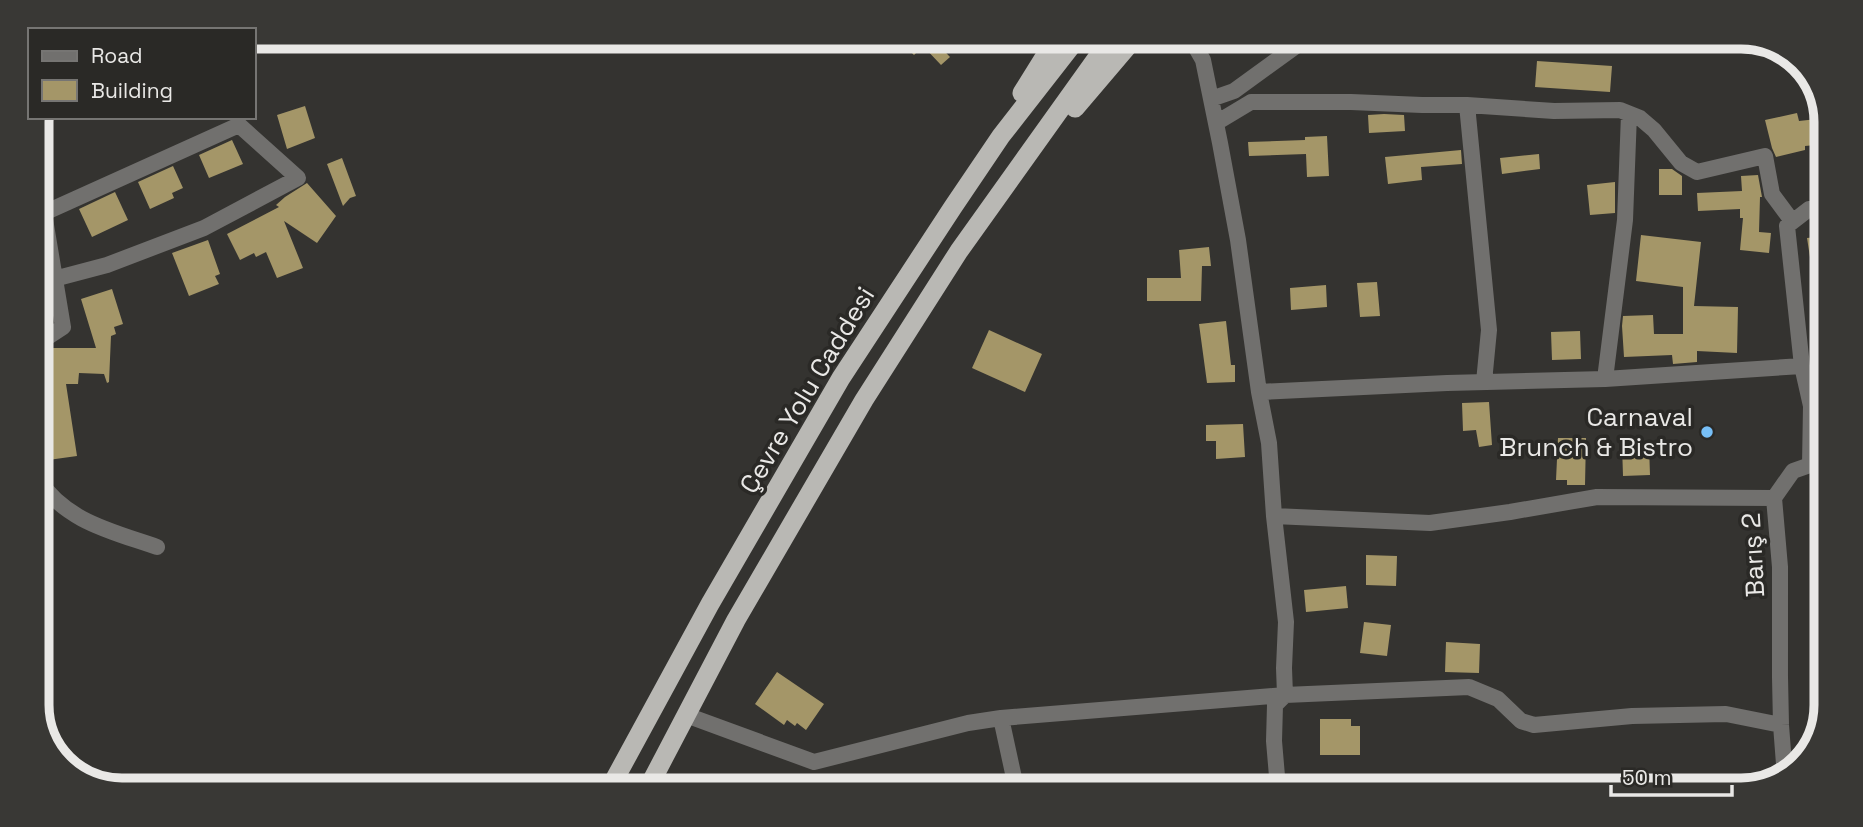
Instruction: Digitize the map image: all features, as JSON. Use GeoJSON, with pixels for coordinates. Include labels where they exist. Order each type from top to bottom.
{"type":"FeatureCollection","features":[{"type":"Feature","properties":{"kind":"highway"},"geometry":{"type":"LineString","coordinates":[[1001,136],[1025,86],[1049,49]]}},
{"type":"Feature","properties":{"kind":"highway","name":"Çevre Yolu Caddesi"},"geometry":{"type":"LineString","coordinates":[[615,778],[710,604],[841,378],[1001,136],[1069,49]]}},
{"type":"Feature","properties":{"kind":"highway","name":"Çevre Yolu Caddesi"},"geometry":{"type":"LineString","coordinates":[[653,778],[736,620],[864,400],[959,251],[1103,49]]}},
{"type":"Feature","properties":{"kind":"highway"},"geometry":{"type":"LineString","coordinates":[[1027,156],[1061,124],[1125,49]]}},
{"type":"Feature","properties":{"kind":"street"},"geometry":{"type":"LineString","coordinates":[[1197,49],[1203,60],[1238,240],[1259,392],[1269,443],[1286,622],[1285,695],[1275,705],[1277,778]]}},
{"type":"Feature","properties":{"kind":"street"},"geometry":{"type":"LineString","coordinates":[[1211,99],[1234,91],[1292,49]]}},
{"type":"Feature","properties":{"kind":"street"},"geometry":{"type":"LineString","coordinates":[[1216,123],[1251,102],[1467,105],[1553,111],[1620,110],[1640,118],[1654,130],[1681,163],[1697,172],[1765,156],[1772,194],[1792,221],[1809,209],[1814,209]]}},
{"type":"Feature","properties":{"kind":"street"},"geometry":{"type":"LineString","coordinates":[[1467,105],[1489,331],[1485,382]]}},
{"type":"Feature","properties":{"kind":"street"},"geometry":{"type":"LineString","coordinates":[[1605,379],[1625,220],[1629,114]]}},
{"type":"Feature","properties":{"kind":"street"},"geometry":{"type":"LineString","coordinates":[[49,211],[239,125],[298,178],[204,228],[107,265],[54,279]]}},
{"type":"Feature","properties":{"kind":"street","name":"Barış 2"},"geometry":{"type":"LineString","coordinates":[[1792,221],[1787,226],[1802,366],[1811,406],[1814,441]]}},
{"type":"Feature","properties":{"kind":"street"},"geometry":{"type":"LineString","coordinates":[[49,246],[63,327],[49,336]]}},
{"type":"Feature","properties":{"kind":"street"},"geometry":{"type":"LineString","coordinates":[[1259,392],[1605,379],[1802,366]]}},
{"type":"Feature","properties":{"kind":"street","name":"Barış 2"},"geometry":{"type":"LineString","coordinates":[[1784,764],[1781,725],[1780,567],[1774,498],[1793,471],[1814,466]]}},
{"type":"Feature","properties":{"kind":"street"},"geometry":{"type":"LineString","coordinates":[[49,492],[58,503],[89,523],[157,547]]}},
{"type":"Feature","properties":{"kind":"street"},"geometry":{"type":"LineString","coordinates":[[1274,516],[1430,523],[1597,497],[1774,498]]}},
{"type":"Feature","properties":{"kind":"street"},"geometry":{"type":"LineString","coordinates":[[686,715],[814,762],[968,723],[1001,718],[1285,695],[1469,687],[1498,699],[1521,721],[1534,725],[1632,716],[1726,714],[1781,725]]}},
{"type":"Feature","properties":{"kind":"street"},"geometry":{"type":"LineString","coordinates":[[1001,718],[1014,778]]}},
{"type":"Feature","properties":{"kind":"building"},"geometry":{"type":"Polygon","coordinates":[[[908,49],[920,49],[914,55],[908,49]]]}},
{"type":"Feature","properties":{"kind":"building"},"geometry":{"type":"Polygon","coordinates":[[[926,49],[942,49],[950,57],[941,65],[926,49]]]}},
{"type":"Feature","properties":{"kind":"building"},"geometry":{"type":"Polygon","coordinates":[[[1537,61],[1612,66],[1610,92],[1535,87],[1537,61]]]}},
{"type":"Feature","properties":{"kind":"building"},"geometry":{"type":"Polygon","coordinates":[[[305,106],[315,138],[287,149],[277,115],[305,106]]]}},
{"type":"Feature","properties":{"kind":"building"},"geometry":{"type":"Polygon","coordinates":[[[1797,113],[1799,121],[1814,119],[1814,145],[1776,157],[1765,120],[1797,113]]]}},
{"type":"Feature","properties":{"kind":"building"},"geometry":{"type":"Polygon","coordinates":[[[1368,115],[1404,115],[1405,131],[1369,133],[1368,115]]]}},
{"type":"Feature","properties":{"kind":"building"},"geometry":{"type":"Polygon","coordinates":[[[1327,136],[1329,176],[1307,177],[1306,154],[1249,156],[1248,142],[1305,140],[1305,137],[1327,136]]]}},
{"type":"Feature","properties":{"kind":"building"},"geometry":{"type":"Polygon","coordinates":[[[232,140],[243,164],[209,178],[199,155],[232,140]]]}},
{"type":"Feature","properties":{"kind":"building"},"geometry":{"type":"Polygon","coordinates":[[[1461,150],[1462,164],[1421,167],[1422,180],[1388,184],[1385,157],[1461,150]]]}},
{"type":"Feature","properties":{"kind":"building"},"geometry":{"type":"Polygon","coordinates":[[[1539,154],[1540,169],[1502,174],[1500,158],[1539,154]]]}},
{"type":"Feature","properties":{"kind":"building"},"geometry":{"type":"Polygon","coordinates":[[[342,158],[356,196],[343,206],[327,164],[342,158]]]}},
{"type":"Feature","properties":{"kind":"building"},"geometry":{"type":"Polygon","coordinates":[[[173,166],[183,188],[172,193],[174,198],[150,209],[138,182],[173,166]]]}},
{"type":"Feature","properties":{"kind":"building"},"geometry":{"type":"Polygon","coordinates":[[[1659,169],[1672,169],[1682,176],[1682,195],[1659,195],[1659,169]]]}},
{"type":"Feature","properties":{"kind":"building"},"geometry":{"type":"Polygon","coordinates":[[[1758,175],[1762,197],[1759,232],[1771,233],[1769,253],[1740,250],[1743,218],[1740,218],[1740,209],[1698,211],[1697,193],[1742,191],[1741,176],[1758,175]]]}},
{"type":"Feature","properties":{"kind":"building"},"geometry":{"type":"Polygon","coordinates":[[[1615,182],[1615,213],[1590,215],[1587,185],[1615,182]]]}},
{"type":"Feature","properties":{"kind":"building"},"geometry":{"type":"Polygon","coordinates":[[[307,183],[336,216],[317,243],[284,221],[303,268],[277,278],[266,252],[256,257],[254,253],[240,260],[227,234],[279,207],[276,205],[285,197],[307,183]]]}},
{"type":"Feature","properties":{"kind":"building"},"geometry":{"type":"Polygon","coordinates":[[[115,192],[128,220],[92,237],[79,209],[115,192]]]}},
{"type":"Feature","properties":{"kind":"building"},"geometry":{"type":"Polygon","coordinates":[[[1641,235],[1701,242],[1694,306],[1738,307],[1737,353],[1697,351],[1697,362],[1673,364],[1672,355],[1624,357],[1623,316],[1653,315],[1654,334],[1683,334],[1683,287],[1636,281],[1641,235]]]}},
{"type":"Feature","properties":{"kind":"building"},"geometry":{"type":"Polygon","coordinates":[[[1814,237],[1814,283],[1807,238],[1814,237]]]}},
{"type":"Feature","properties":{"kind":"building"},"geometry":{"type":"Polygon","coordinates":[[[208,240],[220,274],[215,276],[219,284],[189,296],[172,253],[208,240]]]}},
{"type":"Feature","properties":{"kind":"building"},"geometry":{"type":"Polygon","coordinates":[[[1209,247],[1211,266],[1202,266],[1201,301],[1147,301],[1147,278],[1181,278],[1179,250],[1209,247]]]}},
{"type":"Feature","properties":{"kind":"building"},"geometry":{"type":"Polygon","coordinates":[[[1377,282],[1380,316],[1360,317],[1357,283],[1377,282]]]}},
{"type":"Feature","properties":{"kind":"building"},"geometry":{"type":"Polygon","coordinates":[[[1326,285],[1327,307],[1291,310],[1290,288],[1326,285]]]}},
{"type":"Feature","properties":{"kind":"building"},"geometry":{"type":"Polygon","coordinates":[[[112,289],[123,324],[114,327],[116,334],[111,336],[109,382],[107,383],[104,374],[79,373],[78,384],[66,384],[77,456],[49,460],[51,348],[96,348],[81,299],[112,289]]]}},
{"type":"Feature","properties":{"kind":"building"},"geometry":{"type":"Polygon","coordinates":[[[1226,321],[1231,365],[1235,365],[1235,382],[1207,383],[1199,324],[1226,321]]]}},
{"type":"Feature","properties":{"kind":"building"},"geometry":{"type":"Polygon","coordinates":[[[989,330],[1042,354],[1025,392],[972,368],[989,330]]]}},
{"type":"Feature","properties":{"kind":"building"},"geometry":{"type":"Polygon","coordinates":[[[1580,331],[1581,359],[1552,360],[1551,332],[1580,331]]]}},
{"type":"Feature","properties":{"kind":"building"},"geometry":{"type":"Polygon","coordinates":[[[1489,402],[1492,445],[1479,447],[1476,430],[1463,431],[1462,403],[1489,402]]]}},
{"type":"Feature","properties":{"kind":"building"},"geometry":{"type":"Polygon","coordinates":[[[1243,424],[1245,457],[1216,459],[1216,441],[1206,441],[1206,425],[1243,424]]]}},
{"type":"Feature","properties":{"kind":"building"},"geometry":{"type":"Polygon","coordinates":[[[1558,438],[1586,438],[1585,485],[1567,485],[1567,480],[1556,480],[1558,438]]]}},
{"type":"Feature","properties":{"kind":"building"},"geometry":{"type":"Polygon","coordinates":[[[1622,445],[1649,445],[1650,475],[1623,476],[1622,445]]]}},
{"type":"Feature","properties":{"kind":"building"},"geometry":{"type":"Polygon","coordinates":[[[1366,555],[1397,556],[1396,586],[1366,585],[1366,555]]]}},
{"type":"Feature","properties":{"kind":"building"},"geometry":{"type":"Polygon","coordinates":[[[1346,586],[1348,608],[1306,612],[1304,590],[1346,586]]]}},
{"type":"Feature","properties":{"kind":"building"},"geometry":{"type":"Polygon","coordinates":[[[1364,622],[1391,625],[1387,656],[1360,653],[1364,622]]]}},
{"type":"Feature","properties":{"kind":"building"},"geometry":{"type":"Polygon","coordinates":[[[1446,642],[1480,644],[1479,673],[1445,672],[1446,642]]]}},
{"type":"Feature","properties":{"kind":"building"},"geometry":{"type":"Polygon","coordinates":[[[777,672],[824,704],[806,730],[787,720],[784,725],[755,704],[777,672]]]}},
{"type":"Feature","properties":{"kind":"building"},"geometry":{"type":"Polygon","coordinates":[[[1320,719],[1351,719],[1351,726],[1360,726],[1360,755],[1320,755],[1320,719]]]}},
{"type":"Feature","properties":{"kind":"place","name":"Carnaval Brunch & Bistro"},"geometry":{"type":"Point","coordinates":[1707,432]}}]}
